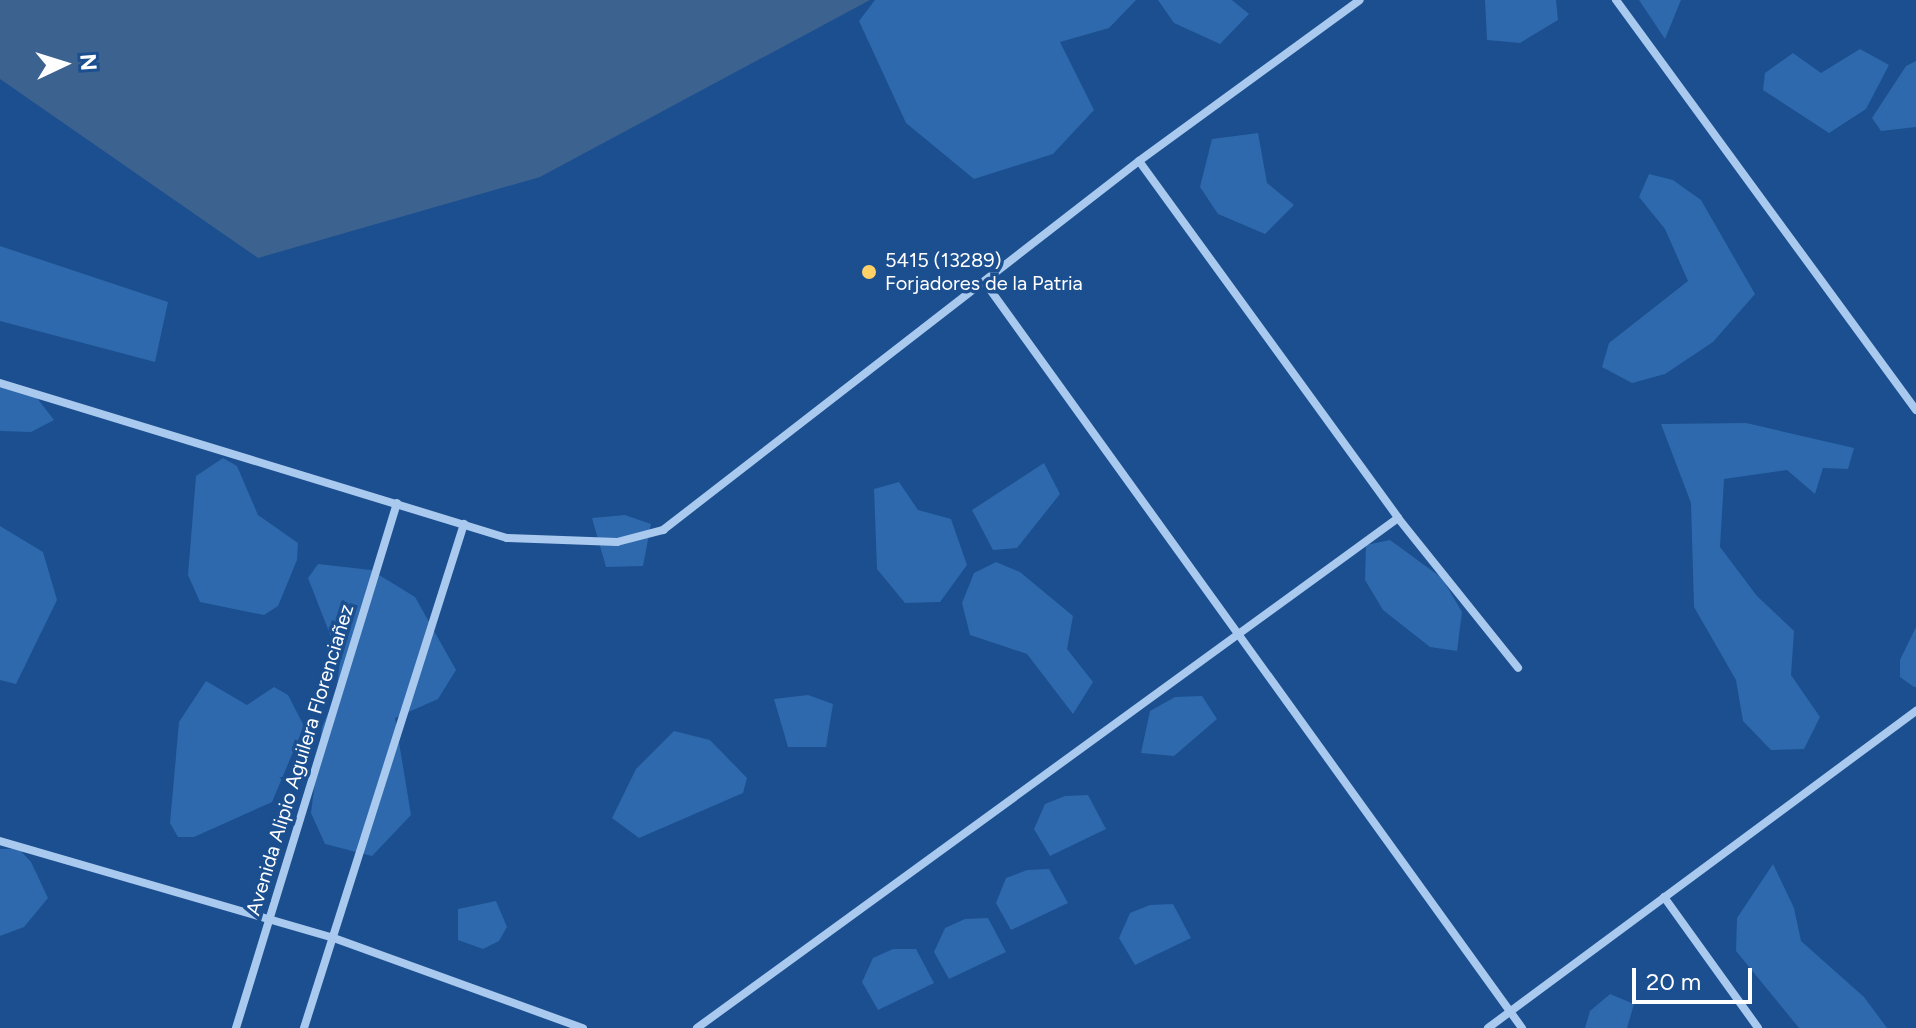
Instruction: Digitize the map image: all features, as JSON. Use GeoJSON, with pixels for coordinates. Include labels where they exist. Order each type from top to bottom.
{"type":"FeatureCollection","features":[{"type":"Feature","properties":{"kind":"street"},"geometry":{"type":"LineString","coordinates":[[0,383],[507,538],[617,542],[663,530],[986,284],[1139,161],[1360,0]]}},
{"type":"Feature","properties":{"kind":"street"},"geometry":{"type":"LineString","coordinates":[[1616,0],[1916,410]]}},
{"type":"Feature","properties":{"kind":"street"},"geometry":{"type":"LineString","coordinates":[[1139,161],[1398,518],[1518,668]]}},
{"type":"Feature","properties":{"kind":"street"},"geometry":{"type":"LineString","coordinates":[[986,284],[1522,1028]]}},
{"type":"Feature","properties":{"kind":"street","name":"Avenida Alipio Aguilera Florenciañez"},"geometry":{"type":"LineString","coordinates":[[236,1028],[397,503]]}},
{"type":"Feature","properties":{"kind":"street"},"geometry":{"type":"LineString","coordinates":[[697,1028],[1239,637],[1398,518]]}},
{"type":"Feature","properties":{"kind":"street"},"geometry":{"type":"LineString","coordinates":[[304,1028],[464,524]]}},
{"type":"Feature","properties":{"kind":"street"},"geometry":{"type":"LineString","coordinates":[[1488,1028],[1916,711]]}},
{"type":"Feature","properties":{"kind":"street"},"geometry":{"type":"LineString","coordinates":[[0,841],[267,921],[331,937],[583,1028]]}},
{"type":"Feature","properties":{"kind":"street"},"geometry":{"type":"LineString","coordinates":[[1664,897],[1758,1028]]}},
{"type":"Feature","properties":{"kind":"shaded area"},"geometry":{"type":"Polygon","coordinates":[[[0,0],[870,0],[540,177],[258,258],[0,79],[0,0]]]}},
{"type":"Feature","properties":{"kind":"shaded area"},"geometry":{"type":"Polygon","coordinates":[[[875,0],[1136,0],[1109,28],[1060,42],[1094,110],[1053,154],[974,179],[906,123],[859,21],[875,0]]]}},
{"type":"Feature","properties":{"kind":"shaded area"},"geometry":{"type":"Polygon","coordinates":[[[1158,0],[1232,0],[1249,14],[1220,44],[1174,23],[1158,0]]]}},
{"type":"Feature","properties":{"kind":"shaded area"},"geometry":{"type":"Polygon","coordinates":[[[1485,0],[1556,0],[1558,20],[1520,43],[1487,40],[1485,0]]]}},
{"type":"Feature","properties":{"kind":"shaded area"},"geometry":{"type":"Polygon","coordinates":[[[1639,0],[1681,0],[1665,39],[1639,0]]]}},
{"type":"Feature","properties":{"kind":"shaded area"},"geometry":{"type":"Polygon","coordinates":[[[1860,49],[1889,65],[1866,109],[1829,133],[1763,90],[1765,73],[1793,53],[1821,73],[1860,49]]]}},
{"type":"Feature","properties":{"kind":"shaded area"},"geometry":{"type":"Polygon","coordinates":[[[1916,61],[1916,127],[1881,131],[1872,118],[1906,66],[1916,61]]]}},
{"type":"Feature","properties":{"kind":"shaded area"},"geometry":{"type":"Polygon","coordinates":[[[1258,133],[1267,183],[1294,205],[1265,234],[1218,214],[1200,187],[1212,139],[1258,133]]]}},
{"type":"Feature","properties":{"kind":"shaded area"},"geometry":{"type":"Polygon","coordinates":[[[1649,174],[1673,180],[1701,200],[1755,294],[1713,342],[1665,374],[1632,383],[1602,367],[1609,343],[1688,281],[1665,229],[1639,197],[1649,174]]]}},
{"type":"Feature","properties":{"kind":"shaded area"},"geometry":{"type":"Polygon","coordinates":[[[0,246],[168,302],[155,362],[0,321],[0,246]]]}},
{"type":"Feature","properties":{"kind":"shaded area"},"geometry":{"type":"Polygon","coordinates":[[[0,387],[33,393],[54,420],[31,432],[0,431],[0,387]]]}},
{"type":"Feature","properties":{"kind":"shaded area"},"geometry":{"type":"Polygon","coordinates":[[[1746,423],[1854,448],[1848,469],[1823,468],[1815,494],[1787,470],[1724,479],[1720,547],[1757,596],[1794,631],[1791,675],[1820,717],[1804,749],[1771,750],[1743,721],[1736,680],[1694,607],[1691,503],[1661,424],[1746,423]]]}},
{"type":"Feature","properties":{"kind":"shaded area"},"geometry":{"type":"Polygon","coordinates":[[[223,458],[237,466],[258,515],[298,543],[297,560],[278,606],[264,615],[200,602],[188,575],[196,476],[223,458]]]}},
{"type":"Feature","properties":{"kind":"shaded area"},"geometry":{"type":"Polygon","coordinates":[[[1044,463],[1060,494],[1017,548],[993,550],[972,510],[1044,463]]]}},
{"type":"Feature","properties":{"kind":"shaded area"},"geometry":{"type":"Polygon","coordinates":[[[899,482],[918,510],[951,519],[967,565],[940,602],[905,603],[877,569],[874,489],[899,482]]]}},
{"type":"Feature","properties":{"kind":"shaded area"},"geometry":{"type":"Polygon","coordinates":[[[625,515],[651,524],[643,566],[606,567],[592,518],[625,515]]]}},
{"type":"Feature","properties":{"kind":"shaded area"},"geometry":{"type":"Polygon","coordinates":[[[0,526],[43,552],[57,600],[16,684],[0,680],[0,526]]]}},
{"type":"Feature","properties":{"kind":"shaded area"},"geometry":{"type":"Polygon","coordinates":[[[1390,540],[1442,578],[1462,612],[1457,651],[1430,647],[1383,610],[1365,580],[1366,545],[1390,540]]]}},
{"type":"Feature","properties":{"kind":"shaded area"},"geometry":{"type":"Polygon","coordinates":[[[996,562],[1020,572],[1073,616],[1067,649],[1093,682],[1073,714],[1027,654],[970,635],[962,603],[974,573],[996,562]]]}},
{"type":"Feature","properties":{"kind":"shaded area"},"geometry":{"type":"Polygon","coordinates":[[[318,564],[371,570],[415,597],[456,670],[438,699],[395,718],[411,815],[372,856],[325,844],[311,813],[322,727],[336,695],[340,660],[308,578],[318,564]]]}},
{"type":"Feature","properties":{"kind":"shaded area"},"geometry":{"type":"Polygon","coordinates":[[[1916,627],[1914,687],[1900,677],[1900,660],[1916,627]]]}},
{"type":"Feature","properties":{"kind":"shaded area"},"geometry":{"type":"Polygon","coordinates":[[[206,681],[247,705],[274,687],[288,695],[304,726],[272,802],[194,837],[178,837],[170,823],[179,722],[206,681]]]}},
{"type":"Feature","properties":{"kind":"shaded area"},"geometry":{"type":"Polygon","coordinates":[[[808,695],[833,704],[826,747],[788,747],[774,699],[808,695]]]}},
{"type":"Feature","properties":{"kind":"shaded area"},"geometry":{"type":"Polygon","coordinates":[[[1202,696],[1217,719],[1174,756],[1141,753],[1150,711],[1175,697],[1202,696]]]}},
{"type":"Feature","properties":{"kind":"shaded area"},"geometry":{"type":"Polygon","coordinates":[[[674,731],[710,740],[747,778],[743,793],[639,838],[612,818],[636,769],[674,731]]]}},
{"type":"Feature","properties":{"kind":"shaded area"},"geometry":{"type":"Polygon","coordinates":[[[1088,795],[1106,829],[1050,856],[1034,829],[1045,804],[1065,796],[1088,795]]]}},
{"type":"Feature","properties":{"kind":"shaded area"},"geometry":{"type":"Polygon","coordinates":[[[0,849],[19,849],[31,862],[48,898],[24,927],[0,936],[0,849]]]}},
{"type":"Feature","properties":{"kind":"shaded area"},"geometry":{"type":"Polygon","coordinates":[[[1773,864],[1794,908],[1801,941],[1864,997],[1887,1028],[1799,1028],[1736,951],[1737,918],[1773,864]]]}},
{"type":"Feature","properties":{"kind":"shaded area"},"geometry":{"type":"Polygon","coordinates":[[[1049,869],[1068,903],[1011,930],[996,903],[1006,878],[1027,870],[1049,869]]]}},
{"type":"Feature","properties":{"kind":"shaded area"},"geometry":{"type":"Polygon","coordinates":[[[496,901],[507,927],[499,941],[483,949],[458,940],[458,909],[496,901]]]}},
{"type":"Feature","properties":{"kind":"shaded area"},"geometry":{"type":"Polygon","coordinates":[[[1173,904],[1191,938],[1135,965],[1119,938],[1130,913],[1150,905],[1173,904]]]}},
{"type":"Feature","properties":{"kind":"shaded area"},"geometry":{"type":"Polygon","coordinates":[[[988,918],[1006,952],[949,979],[934,952],[945,928],[965,919],[988,918]]]}},
{"type":"Feature","properties":{"kind":"shaded area"},"geometry":{"type":"Polygon","coordinates":[[[893,949],[916,949],[934,983],[878,1010],[862,982],[873,958],[893,949]]]}},
{"type":"Feature","properties":{"kind":"shaded area"},"geometry":{"type":"Polygon","coordinates":[[[1610,994],[1634,1004],[1627,1028],[1585,1028],[1590,1011],[1610,994]]]}},
{"type":"Feature","properties":{"kind":"place","name":"5415 (13289) Forjadores de la Patria"},"geometry":{"type":"Point","coordinates":[869,272]}}]}
